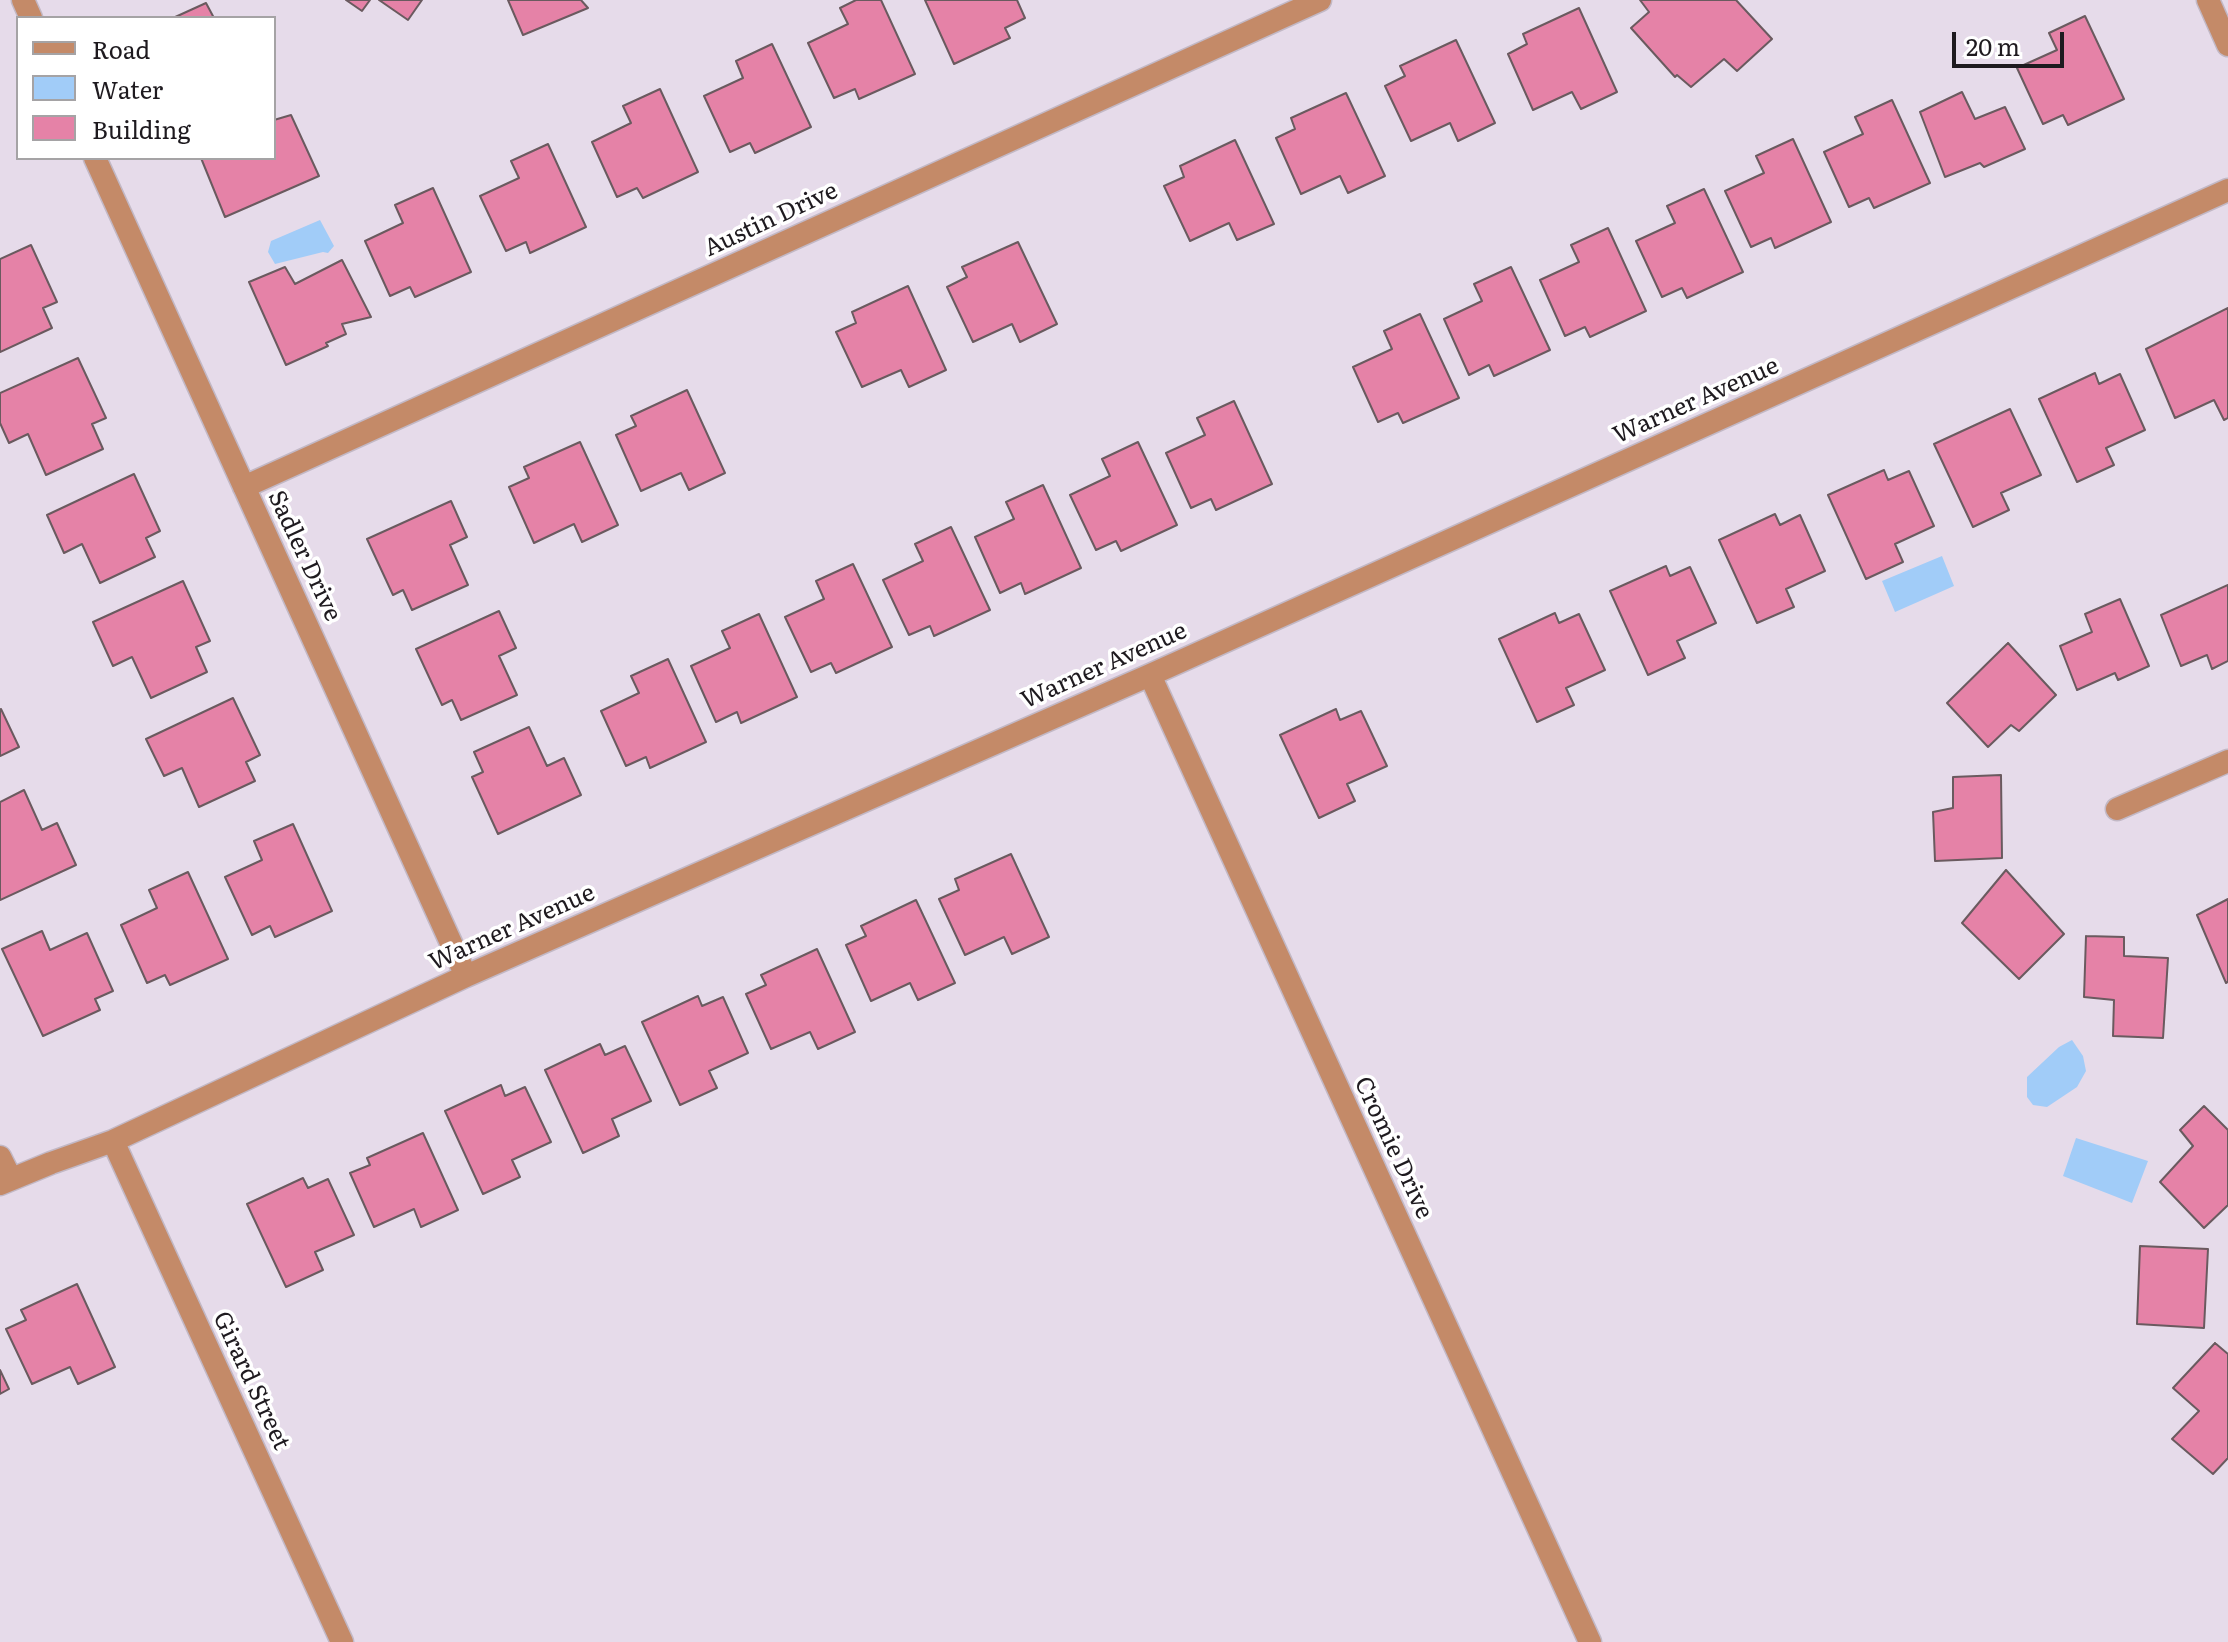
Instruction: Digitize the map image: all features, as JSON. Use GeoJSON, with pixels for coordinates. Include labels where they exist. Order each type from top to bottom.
{"type":"FeatureCollection","features":[{"type":"Feature","properties":{"kind":"street","name":"Austin Drive"},"geometry":{"type":"LineString","coordinates":[[244,487],[1320,0]]}},
{"type":"Feature","properties":{"kind":"street"},"geometry":{"type":"LineString","coordinates":[[2208,0],[2228,45]]}},
{"type":"Feature","properties":{"kind":"street","name":"Sadler Drive"},"geometry":{"type":"LineString","coordinates":[[96,160],[466,976]]}},
{"type":"Feature","properties":{"kind":"street","name":"Warner Avenue"},"geometry":{"type":"LineString","coordinates":[[6,1182],[113,1141],[466,976],[1150,675],[2228,190]]}},
{"type":"Feature","properties":{"kind":"street","name":"Cromie Drive"},"geometry":{"type":"LineString","coordinates":[[1150,675],[1590,1642]]}},
{"type":"Feature","properties":{"kind":"street"},"geometry":{"type":"LineString","coordinates":[[2117,809],[2228,761]]}},
{"type":"Feature","properties":{"kind":"street","name":"Girard Street"},"geometry":{"type":"LineString","coordinates":[[113,1141],[342,1642]]}},
{"type":"Feature","properties":{"kind":"street"},"geometry":{"type":"LineString","coordinates":[[0,1157],[6,1182]]}},
{"type":"Feature","properties":{"kind":"water"},"geometry":{"type":"Polygon","coordinates":[[[320,220],[334,246],[328,253],[275,264],[268,252],[271,241],[320,220]]]}},
{"type":"Feature","properties":{"kind":"water"},"geometry":{"type":"Polygon","coordinates":[[[1942,556],[1954,586],[1895,612],[1882,581],[1942,556]]]}},
{"type":"Feature","properties":{"kind":"water"},"geometry":{"type":"Polygon","coordinates":[[[2072,1040],[2083,1056],[2086,1071],[2077,1087],[2047,1107],[2033,1105],[2027,1097],[2027,1077],[2059,1047],[2072,1040]]]}},
{"type":"Feature","properties":{"kind":"water"},"geometry":{"type":"Polygon","coordinates":[[[2076,1138],[2148,1161],[2132,1203],[2063,1176],[2076,1138]]]}},
{"type":"Feature","properties":{"kind":"building"},"geometry":{"type":"Polygon","coordinates":[[[346,0],[370,0],[362,11],[346,0]]]}},
{"type":"Feature","properties":{"kind":"building"},"geometry":{"type":"Polygon","coordinates":[[[379,0],[422,0],[408,20],[379,0]]]}},
{"type":"Feature","properties":{"kind":"building"},"geometry":{"type":"Polygon","coordinates":[[[508,0],[581,0],[588,8],[523,35],[508,0]]]}},
{"type":"Feature","properties":{"kind":"building"},"geometry":{"type":"Polygon","coordinates":[[[856,0],[881,0],[915,74],[859,99],[855,89],[834,98],[808,43],[848,24],[840,8],[856,0]]]}},
{"type":"Feature","properties":{"kind":"building"},"geometry":{"type":"Polygon","coordinates":[[[925,0],[1017,0],[1025,18],[1005,28],[1010,38],[954,64],[925,0]]]}},
{"type":"Feature","properties":{"kind":"building"},"geometry":{"type":"Polygon","coordinates":[[[1640,0],[1736,0],[1772,39],[1737,71],[1724,59],[1691,87],[1677,75],[1675,77],[1631,28],[1649,12],[1640,0]]]}},
{"type":"Feature","properties":{"kind":"building"},"geometry":{"type":"Polygon","coordinates":[[[206,3],[213,16],[177,16],[206,3]]]}},
{"type":"Feature","properties":{"kind":"building"},"geometry":{"type":"Polygon","coordinates":[[[1579,8],[1617,92],[1581,109],[1572,92],[1533,110],[1508,54],[1527,44],[1523,34],[1579,8]]]}},
{"type":"Feature","properties":{"kind":"building"},"geometry":{"type":"Polygon","coordinates":[[[2085,16],[2124,99],[2068,125],[2063,115],[2043,124],[2017,68],[2057,50],[2049,33],[2085,16]]]}},
{"type":"Feature","properties":{"kind":"building"},"geometry":{"type":"Polygon","coordinates":[[[1456,40],[1495,123],[1458,141],[1450,123],[1411,141],[1385,86],[1405,76],[1400,66],[1456,40]]]}},
{"type":"Feature","properties":{"kind":"building"},"geometry":{"type":"Polygon","coordinates":[[[772,44],[811,127],[755,153],[750,143],[730,152],[704,96],[743,78],[736,61],[772,44]]]}},
{"type":"Feature","properties":{"kind":"building"},"geometry":{"type":"Polygon","coordinates":[[[660,89],[698,172],[643,198],[637,188],[617,197],[592,142],[631,123],[623,106],[660,89]]]}},
{"type":"Feature","properties":{"kind":"building"},"geometry":{"type":"Polygon","coordinates":[[[1962,92],[1975,119],[2005,107],[2025,149],[1984,167],[1980,163],[1945,177],[1920,112],[1962,92]]]}},
{"type":"Feature","properties":{"kind":"building"},"geometry":{"type":"Polygon","coordinates":[[[1346,93],[1385,176],[1348,193],[1340,176],[1301,194],[1276,138],[1295,129],[1291,118],[1346,93]]]}},
{"type":"Feature","properties":{"kind":"building"},"geometry":{"type":"Polygon","coordinates":[[[1892,100],[1930,183],[1874,208],[1869,198],[1849,207],[1824,152],[1863,134],[1855,117],[1892,100]]]}},
{"type":"Feature","properties":{"kind":"building"},"geometry":{"type":"Polygon","coordinates":[[[291,115],[319,176],[225,217],[202,160],[276,160],[276,119],[291,115]]]}},
{"type":"Feature","properties":{"kind":"building"},"geometry":{"type":"Polygon","coordinates":[[[1793,139],[1831,222],[1775,248],[1771,238],[1751,247],[1725,191],[1764,173],[1756,156],[1793,139]]]}},
{"type":"Feature","properties":{"kind":"building"},"geometry":{"type":"Polygon","coordinates":[[[1235,140],[1274,224],[1237,240],[1229,223],[1190,241],[1164,186],[1184,177],[1180,166],[1235,140]]]}},
{"type":"Feature","properties":{"kind":"building"},"geometry":{"type":"Polygon","coordinates":[[[548,144],[586,227],[530,253],[526,242],[506,251],[480,196],[519,178],[511,161],[548,144]]]}},
{"type":"Feature","properties":{"kind":"building"},"geometry":{"type":"Polygon","coordinates":[[[433,188],[471,272],[415,297],[410,287],[390,296],[365,241],[403,223],[395,205],[433,188]]]}},
{"type":"Feature","properties":{"kind":"building"},"geometry":{"type":"Polygon","coordinates":[[[1704,189],[1743,272],[1687,298],[1682,288],[1662,297],[1636,241],[1675,223],[1667,206],[1704,189]]]}},
{"type":"Feature","properties":{"kind":"building"},"geometry":{"type":"Polygon","coordinates":[[[1608,228],[1646,311],[1590,337],[1585,327],[1565,336],[1540,280],[1579,262],[1571,245],[1608,228]]]}},
{"type":"Feature","properties":{"kind":"building"},"geometry":{"type":"Polygon","coordinates":[[[1018,242],[1057,324],[1020,342],[1012,324],[973,342],[947,287],[967,277],[962,267],[1018,242]]]}},
{"type":"Feature","properties":{"kind":"building"},"geometry":{"type":"Polygon","coordinates":[[[31,245],[57,302],[43,308],[52,328],[0,352],[0,259],[31,245]]]}},
{"type":"Feature","properties":{"kind":"building"},"geometry":{"type":"Polygon","coordinates":[[[342,260],[371,317],[342,324],[346,334],[286,365],[249,282],[285,267],[295,284],[342,260]]]}},
{"type":"Feature","properties":{"kind":"building"},"geometry":{"type":"Polygon","coordinates":[[[1511,267],[1550,350],[1494,376],[1489,365],[1469,375],[1444,319],[1482,301],[1474,284],[1511,267]]]}},
{"type":"Feature","properties":{"kind":"building"},"geometry":{"type":"Polygon","coordinates":[[[908,286],[946,370],[909,387],[901,370],[862,387],[836,332],[856,323],[852,312],[908,286]]]}},
{"type":"Feature","properties":{"kind":"building"},"geometry":{"type":"Polygon","coordinates":[[[2228,308],[2228,418],[2224,420],[2214,400],[2175,418],[2146,349],[2228,308]]]}},
{"type":"Feature","properties":{"kind":"building"},"geometry":{"type":"Polygon","coordinates":[[[1420,314],[1459,398],[1403,423],[1398,413],[1378,422],[1353,367],[1392,349],[1384,331],[1420,314]]]}},
{"type":"Feature","properties":{"kind":"building"},"geometry":{"type":"Polygon","coordinates":[[[78,358],[106,418],[92,424],[103,449],[46,475],[28,434],[9,443],[0,423],[0,393],[78,358]]]}},
{"type":"Feature","properties":{"kind":"building"},"geometry":{"type":"Polygon","coordinates":[[[2095,373],[2099,384],[2120,374],[2145,430],[2106,448],[2114,465],[2077,482],[2039,399],[2095,373]]]}},
{"type":"Feature","properties":{"kind":"building"},"geometry":{"type":"Polygon","coordinates":[[[687,390],[725,473],[689,490],[681,473],[641,491],[616,435],[636,426],[631,416],[687,390]]]}},
{"type":"Feature","properties":{"kind":"building"},"geometry":{"type":"Polygon","coordinates":[[[1234,401],[1272,484],[1216,510],[1211,499],[1191,508],[1166,453],[1205,435],[1197,418],[1234,401]]]}},
{"type":"Feature","properties":{"kind":"building"},"geometry":{"type":"Polygon","coordinates":[[[2010,409],[2041,475],[2001,493],[2009,510],[1973,527],[1934,444],[2010,409]]]}},
{"type":"Feature","properties":{"kind":"building"},"geometry":{"type":"Polygon","coordinates":[[[580,442],[618,525],[582,542],[574,524],[534,543],[509,487],[529,478],[524,467],[580,442]]]}},
{"type":"Feature","properties":{"kind":"building"},"geometry":{"type":"Polygon","coordinates":[[[1138,442],[1177,525],[1121,551],[1116,541],[1096,550],[1070,495],[1110,476],[1102,459],[1138,442]]]}},
{"type":"Feature","properties":{"kind":"building"},"geometry":{"type":"Polygon","coordinates":[[[1884,470],[1888,480],[1909,471],[1934,526],[1895,544],[1903,562],[1866,579],[1828,495],[1884,470]]]}},
{"type":"Feature","properties":{"kind":"building"},"geometry":{"type":"Polygon","coordinates":[[[134,474],[160,531],[146,538],[155,557],[100,583],[82,544],[64,553],[47,515],[134,474]]]}},
{"type":"Feature","properties":{"kind":"building"},"geometry":{"type":"Polygon","coordinates":[[[1043,485],[1081,568],[1025,594],[1021,583],[1000,593],[975,537],[1014,519],[1006,502],[1043,485]]]}},
{"type":"Feature","properties":{"kind":"building"},"geometry":{"type":"Polygon","coordinates":[[[451,501],[467,537],[450,545],[468,585],[412,610],[403,590],[393,595],[367,539],[451,501]]]}},
{"type":"Feature","properties":{"kind":"building"},"geometry":{"type":"Polygon","coordinates":[[[1775,514],[1780,525],[1800,515],[1825,571],[1786,589],[1794,607],[1757,623],[1719,540],[1775,514]]]}},
{"type":"Feature","properties":{"kind":"building"},"geometry":{"type":"Polygon","coordinates":[[[951,527],[990,610],[934,636],[930,626],[909,635],[883,580],[923,561],[915,544],[951,527]]]}},
{"type":"Feature","properties":{"kind":"building"},"geometry":{"type":"Polygon","coordinates":[[[853,564],[892,647],[836,673],[831,663],[811,672],[785,617],[824,599],[816,581],[853,564]]]}},
{"type":"Feature","properties":{"kind":"building"},"geometry":{"type":"Polygon","coordinates":[[[1666,566],[1670,576],[1690,567],[1716,623],[1677,641],[1685,658],[1648,675],[1610,591],[1666,566]]]}},
{"type":"Feature","properties":{"kind":"building"},"geometry":{"type":"Polygon","coordinates":[[[183,581],[210,641],[196,647],[207,672],[151,698],[132,657],[113,666],[93,622],[183,581]]]}},
{"type":"Feature","properties":{"kind":"building"},"geometry":{"type":"Polygon","coordinates":[[[2228,585],[2228,661],[2212,669],[2207,655],[2181,666],[2161,615],[2228,585]]]}},
{"type":"Feature","properties":{"kind":"building"},"geometry":{"type":"Polygon","coordinates":[[[2120,599],[2149,666],[2118,680],[2115,673],[2077,690],[2060,646],[2092,632],[2085,614],[2120,599]]]}},
{"type":"Feature","properties":{"kind":"building"},"geometry":{"type":"Polygon","coordinates":[[[499,611],[516,648],[499,656],[517,695],[461,720],[452,700],[442,705],[416,649],[499,611]]]}},
{"type":"Feature","properties":{"kind":"building"},"geometry":{"type":"Polygon","coordinates":[[[1555,613],[1559,623],[1579,614],[1605,670],[1566,688],[1574,705],[1537,722],[1499,639],[1555,613]]]}},
{"type":"Feature","properties":{"kind":"building"},"geometry":{"type":"Polygon","coordinates":[[[759,614],[797,697],[741,723],[737,712],[716,722],[691,666],[730,648],[722,631],[759,614]]]}},
{"type":"Feature","properties":{"kind":"building"},"geometry":{"type":"Polygon","coordinates":[[[2008,643],[2056,695],[2019,731],[2011,725],[1988,747],[1947,703],[2008,643]]]}},
{"type":"Feature","properties":{"kind":"building"},"geometry":{"type":"Polygon","coordinates":[[[668,659],[706,742],[650,768],[646,757],[626,766],[601,711],[639,693],[631,676],[668,659]]]}},
{"type":"Feature","properties":{"kind":"building"},"geometry":{"type":"Polygon","coordinates":[[[233,698],[260,755],[246,762],[255,781],[199,807],[182,768],[164,776],[146,739],[233,698]]]}},
{"type":"Feature","properties":{"kind":"building"},"geometry":{"type":"Polygon","coordinates":[[[1336,709],[1340,720],[1361,711],[1387,766],[1347,784],[1355,801],[1319,818],[1280,735],[1336,709]]]}},
{"type":"Feature","properties":{"kind":"building"},"geometry":{"type":"Polygon","coordinates":[[[0,710],[19,747],[0,756],[0,710]]]}},
{"type":"Feature","properties":{"kind":"building"},"geometry":{"type":"Polygon","coordinates":[[[529,727],[547,766],[564,758],[581,795],[498,834],[472,777],[483,772],[474,752],[529,727]]]}},
{"type":"Feature","properties":{"kind":"building"},"geometry":{"type":"Polygon","coordinates":[[[2001,775],[2002,858],[1935,861],[1933,812],[1953,808],[1953,777],[2001,775]]]}},
{"type":"Feature","properties":{"kind":"building"},"geometry":{"type":"Polygon","coordinates":[[[24,790],[42,830],[57,823],[76,865],[0,900],[0,802],[24,790]]]}},
{"type":"Feature","properties":{"kind":"building"},"geometry":{"type":"Polygon","coordinates":[[[293,824],[332,911],[275,937],[270,926],[252,935],[225,877],[262,860],[254,841],[293,824]]]}},
{"type":"Feature","properties":{"kind":"building"},"geometry":{"type":"Polygon","coordinates":[[[1011,854],[1049,937],[1012,954],[1004,937],[965,955],[939,899],[959,890],[955,879],[1011,854]]]}},
{"type":"Feature","properties":{"kind":"building"},"geometry":{"type":"Polygon","coordinates":[[[2006,870],[2064,934],[2019,979],[1962,923],[2006,870]]]}},
{"type":"Feature","properties":{"kind":"building"},"geometry":{"type":"Polygon","coordinates":[[[188,872],[228,959],[170,985],[165,975],[147,983],[121,925],[157,908],[149,890],[188,872]]]}},
{"type":"Feature","properties":{"kind":"building"},"geometry":{"type":"Polygon","coordinates":[[[2228,899],[2228,982],[2226,983],[2197,915],[2228,899]]]}},
{"type":"Feature","properties":{"kind":"building"},"geometry":{"type":"Polygon","coordinates":[[[916,900],[955,983],[918,1000],[910,983],[871,1001],[846,945],[866,936],[861,926],[916,900]]]}},
{"type":"Feature","properties":{"kind":"building"},"geometry":{"type":"Polygon","coordinates":[[[42,931],[50,950],[87,933],[113,991],[95,999],[100,1010],[43,1036],[2,949],[42,931]]]}},
{"type":"Feature","properties":{"kind":"building"},"geometry":{"type":"Polygon","coordinates":[[[2086,936],[2124,937],[2124,956],[2168,958],[2163,1038],[2113,1036],[2114,1000],[2084,997],[2086,936]]]}},
{"type":"Feature","properties":{"kind":"building"},"geometry":{"type":"Polygon","coordinates":[[[817,949],[855,1032],[818,1049],[810,1032],[771,1049],[746,994],[766,985],[761,975],[817,949]]]}},
{"type":"Feature","properties":{"kind":"building"},"geometry":{"type":"Polygon","coordinates":[[[698,996],[702,1006],[723,997],[748,1053],[709,1071],[717,1088],[680,1105],[642,1022],[698,996]]]}},
{"type":"Feature","properties":{"kind":"building"},"geometry":{"type":"Polygon","coordinates":[[[600,1044],[605,1055],[625,1046],[651,1101],[612,1119],[619,1136],[583,1153],[545,1070],[600,1044]]]}},
{"type":"Feature","properties":{"kind":"building"},"geometry":{"type":"Polygon","coordinates":[[[501,1085],[505,1096],[525,1087],[551,1142],[512,1160],[520,1177],[483,1194],[445,1111],[501,1085]]]}},
{"type":"Feature","properties":{"kind":"building"},"geometry":{"type":"Polygon","coordinates":[[[2204,1106],[2228,1130],[2228,1205],[2204,1228],[2160,1182],[2193,1146],[2180,1130],[2204,1106]]]}},
{"type":"Feature","properties":{"kind":"building"},"geometry":{"type":"Polygon","coordinates":[[[423,1133],[458,1210],[421,1227],[414,1209],[374,1227],[350,1173],[370,1165],[367,1158],[423,1133]]]}},
{"type":"Feature","properties":{"kind":"building"},"geometry":{"type":"Polygon","coordinates":[[[303,1178],[308,1188],[328,1179],[354,1235],[315,1252],[323,1270],[286,1287],[247,1204],[303,1178]]]}},
{"type":"Feature","properties":{"kind":"building"},"geometry":{"type":"Polygon","coordinates":[[[2140,1246],[2208,1249],[2204,1328],[2137,1324],[2140,1246]]]}},
{"type":"Feature","properties":{"kind":"building"},"geometry":{"type":"Polygon","coordinates":[[[77,1284],[115,1367],[78,1384],[70,1367],[32,1384],[6,1329],[26,1320],[21,1310],[77,1284]]]}},
{"type":"Feature","properties":{"kind":"building"},"geometry":{"type":"Polygon","coordinates":[[[2215,1343],[2228,1354],[2228,1458],[2213,1474],[2172,1439],[2199,1411],[2173,1388],[2215,1343]]]}},
{"type":"Feature","properties":{"kind":"building"},"geometry":{"type":"Polygon","coordinates":[[[0,1370],[9,1389],[0,1394],[0,1370]]]}}]}
